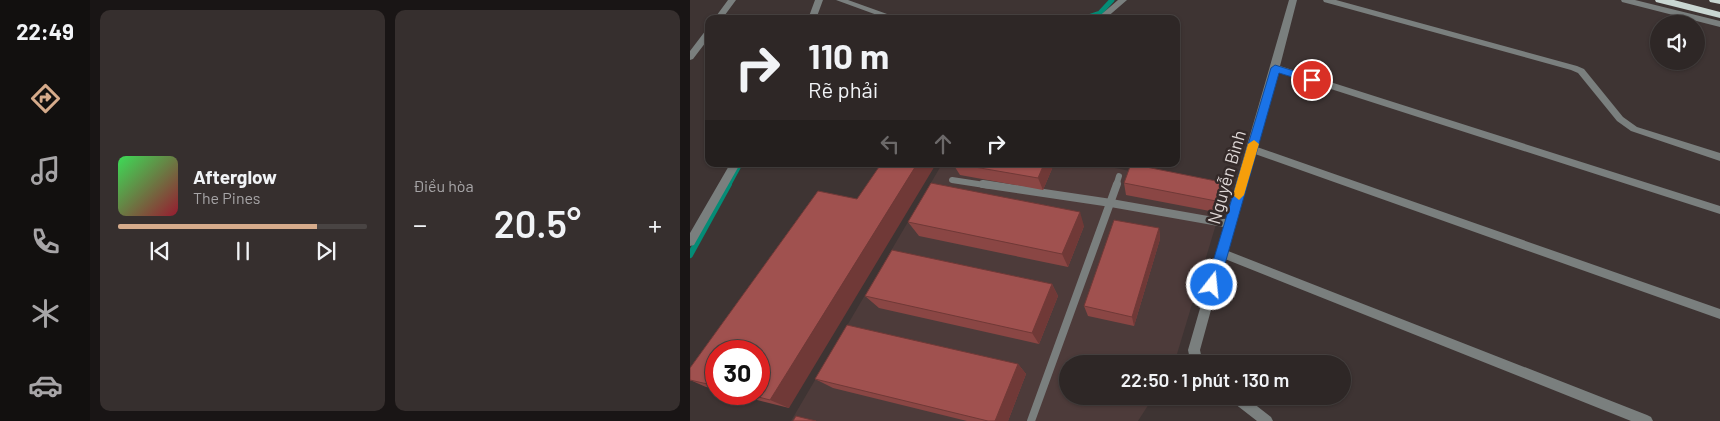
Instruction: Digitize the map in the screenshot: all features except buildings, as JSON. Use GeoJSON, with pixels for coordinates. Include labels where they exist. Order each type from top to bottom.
{"type":"FeatureCollection","features":[{"type":"Feature","properties":{"kind":"highway"},"geometry":{"type":"LineString","coordinates":[[1660,0],[1720,15]]}},
{"type":"Feature","properties":{"kind":"highway"},"geometry":{"type":"LineString","coordinates":[[1714,0],[1720,2]]}},
{"type":"Feature","properties":{"kind":"street"},"geometry":{"type":"LineString","coordinates":[[721,15],[732,0]]}},
{"type":"Feature","properties":{"kind":"street"},"geometry":{"type":"LineString","coordinates":[[813,15],[819,0]]}},
{"type":"Feature","properties":{"kind":"street"},"geometry":{"type":"LineString","coordinates":[[840,0],[882,15]]}},
{"type":"Feature","properties":{"kind":"street"},"geometry":{"type":"LineString","coordinates":[[1105,15],[1123,0]]}},
{"type":"Feature","properties":{"kind":"street","name":"Nguyễn Bình"},"geometry":{"type":"LineString","coordinates":[[1195,355],[1194,350],[1293,0]]}},
{"type":"Feature","properties":{"kind":"street"},"geometry":{"type":"LineString","coordinates":[[1327,0],[1574,68],[1581,72],[1620,119],[1634,129],[1720,157]]}},
{"type":"Feature","properties":{"kind":"street"},"geometry":{"type":"LineString","coordinates":[[1626,0],[1720,24]]}},
{"type":"Feature","properties":{"kind":"street"},"geometry":{"type":"LineString","coordinates":[[690,57],[705,37]]}},
{"type":"Feature","properties":{"kind":"street"},"geometry":{"type":"LineString","coordinates":[[1275,68],[1720,210]]}},
{"type":"Feature","properties":{"kind":"street"},"geometry":{"type":"LineString","coordinates":[[1252,149],[1720,314]]}},
{"type":"Feature","properties":{"kind":"street"},"geometry":{"type":"LineString","coordinates":[[690,242],[733,167]]}},
{"type":"Feature","properties":{"kind":"street"},"geometry":{"type":"LineString","coordinates":[[1222,253],[1647,421]]}},
{"type":"Feature","properties":{"kind":"street"},"geometry":{"type":"LineString","coordinates":[[1246,405],[1267,421]]}},
{"type":"Feature","properties":{"kind":"lane"},"geometry":{"type":"LineString","coordinates":[[1031,421],[1111,203],[1119,176]]}},
{"type":"Feature","properties":{"kind":"lane"},"geometry":{"type":"LineString","coordinates":[[952,180],[1111,203],[1230,224]]}},
{"type":"Feature","properties":{"kind":"shaded area"},"geometry":{"type":"Polygon","coordinates":[[[940,167],[1110,167],[1226,191],[1177,355],[1059,355],[1059,405],[1148,405],[1138,421],[791,421],[940,167]]]}},
{"type":"Feature","properties":{"kind":"waterway"},"geometry":{"type":"LineString","coordinates":[[1094,15],[1100,13],[1112,0]]}},
{"type":"Feature","properties":{"kind":"waterway"},"geometry":{"type":"LineString","coordinates":[[728,186],[738,167]]}},
{"type":"Feature","properties":{"kind":"waterway"},"geometry":{"type":"LineString","coordinates":[[690,255],[729,184]]}},
{"type":"Feature","properties":{"kind":"slow traffic"},"geometry":{"type":"LineString","coordinates":[[1239,195],[1254,144]]}},
{"type":"Feature","properties":{"kind":"route"},"geometry":{"type":"LineString","coordinates":[[1212,285],[1275,68],[1312,80]]}}]}
